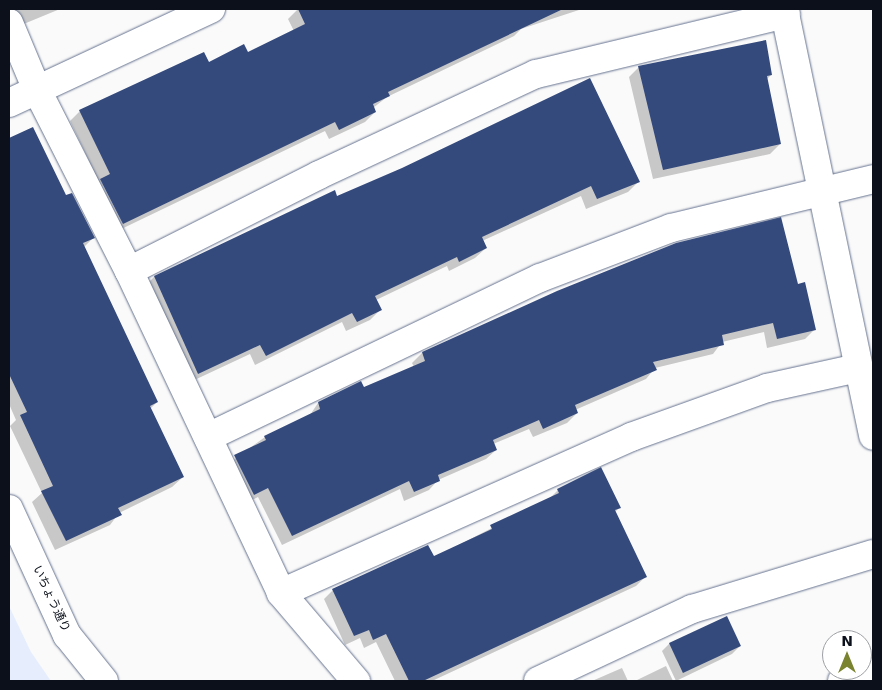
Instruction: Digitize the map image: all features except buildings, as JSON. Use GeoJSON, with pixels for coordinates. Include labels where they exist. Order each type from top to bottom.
{"type":"FeatureCollection","features":[{"type":"Feature","properties":{"kind":"street"},"geometry":{"type":"LineString","coordinates":[[9,103],[211,9]]}},
{"type":"Feature","properties":{"kind":"street"},"geometry":{"type":"LineString","coordinates":[[129,271],[319,175],[536,74],[785,11],[873,436]]}},
{"type":"Feature","properties":{"kind":"street"},"geometry":{"type":"LineString","coordinates":[[9,23],[38,90],[129,271],[281,593],[356,681]]}},
{"type":"Feature","properties":{"kind":"street"},"geometry":{"type":"LineString","coordinates":[[208,437],[540,278],[671,228],[873,179]]}},
{"type":"Feature","properties":{"kind":"street"},"geometry":{"type":"LineString","coordinates":[[281,593],[631,437],[767,388],[858,368]]}},
{"type":"Feature","properties":{"kind":"street","name":"いちょう通り"},"geometry":{"type":"LineString","coordinates":[[9,510],[67,635],[104,681]]}},
{"type":"Feature","properties":{"kind":"street"},"geometry":{"type":"LineString","coordinates":[[538,681],[692,609],[873,554]]}},
{"type":"Feature","properties":{"kind":"street"},"geometry":{"type":"LineString","coordinates":[[842,681],[873,672]]}},
{"type":"Feature","properties":{"kind":"shaded area"},"geometry":{"type":"Polygon","coordinates":[[[9,606],[31,652],[51,681],[9,681],[9,606]]]}}]}
